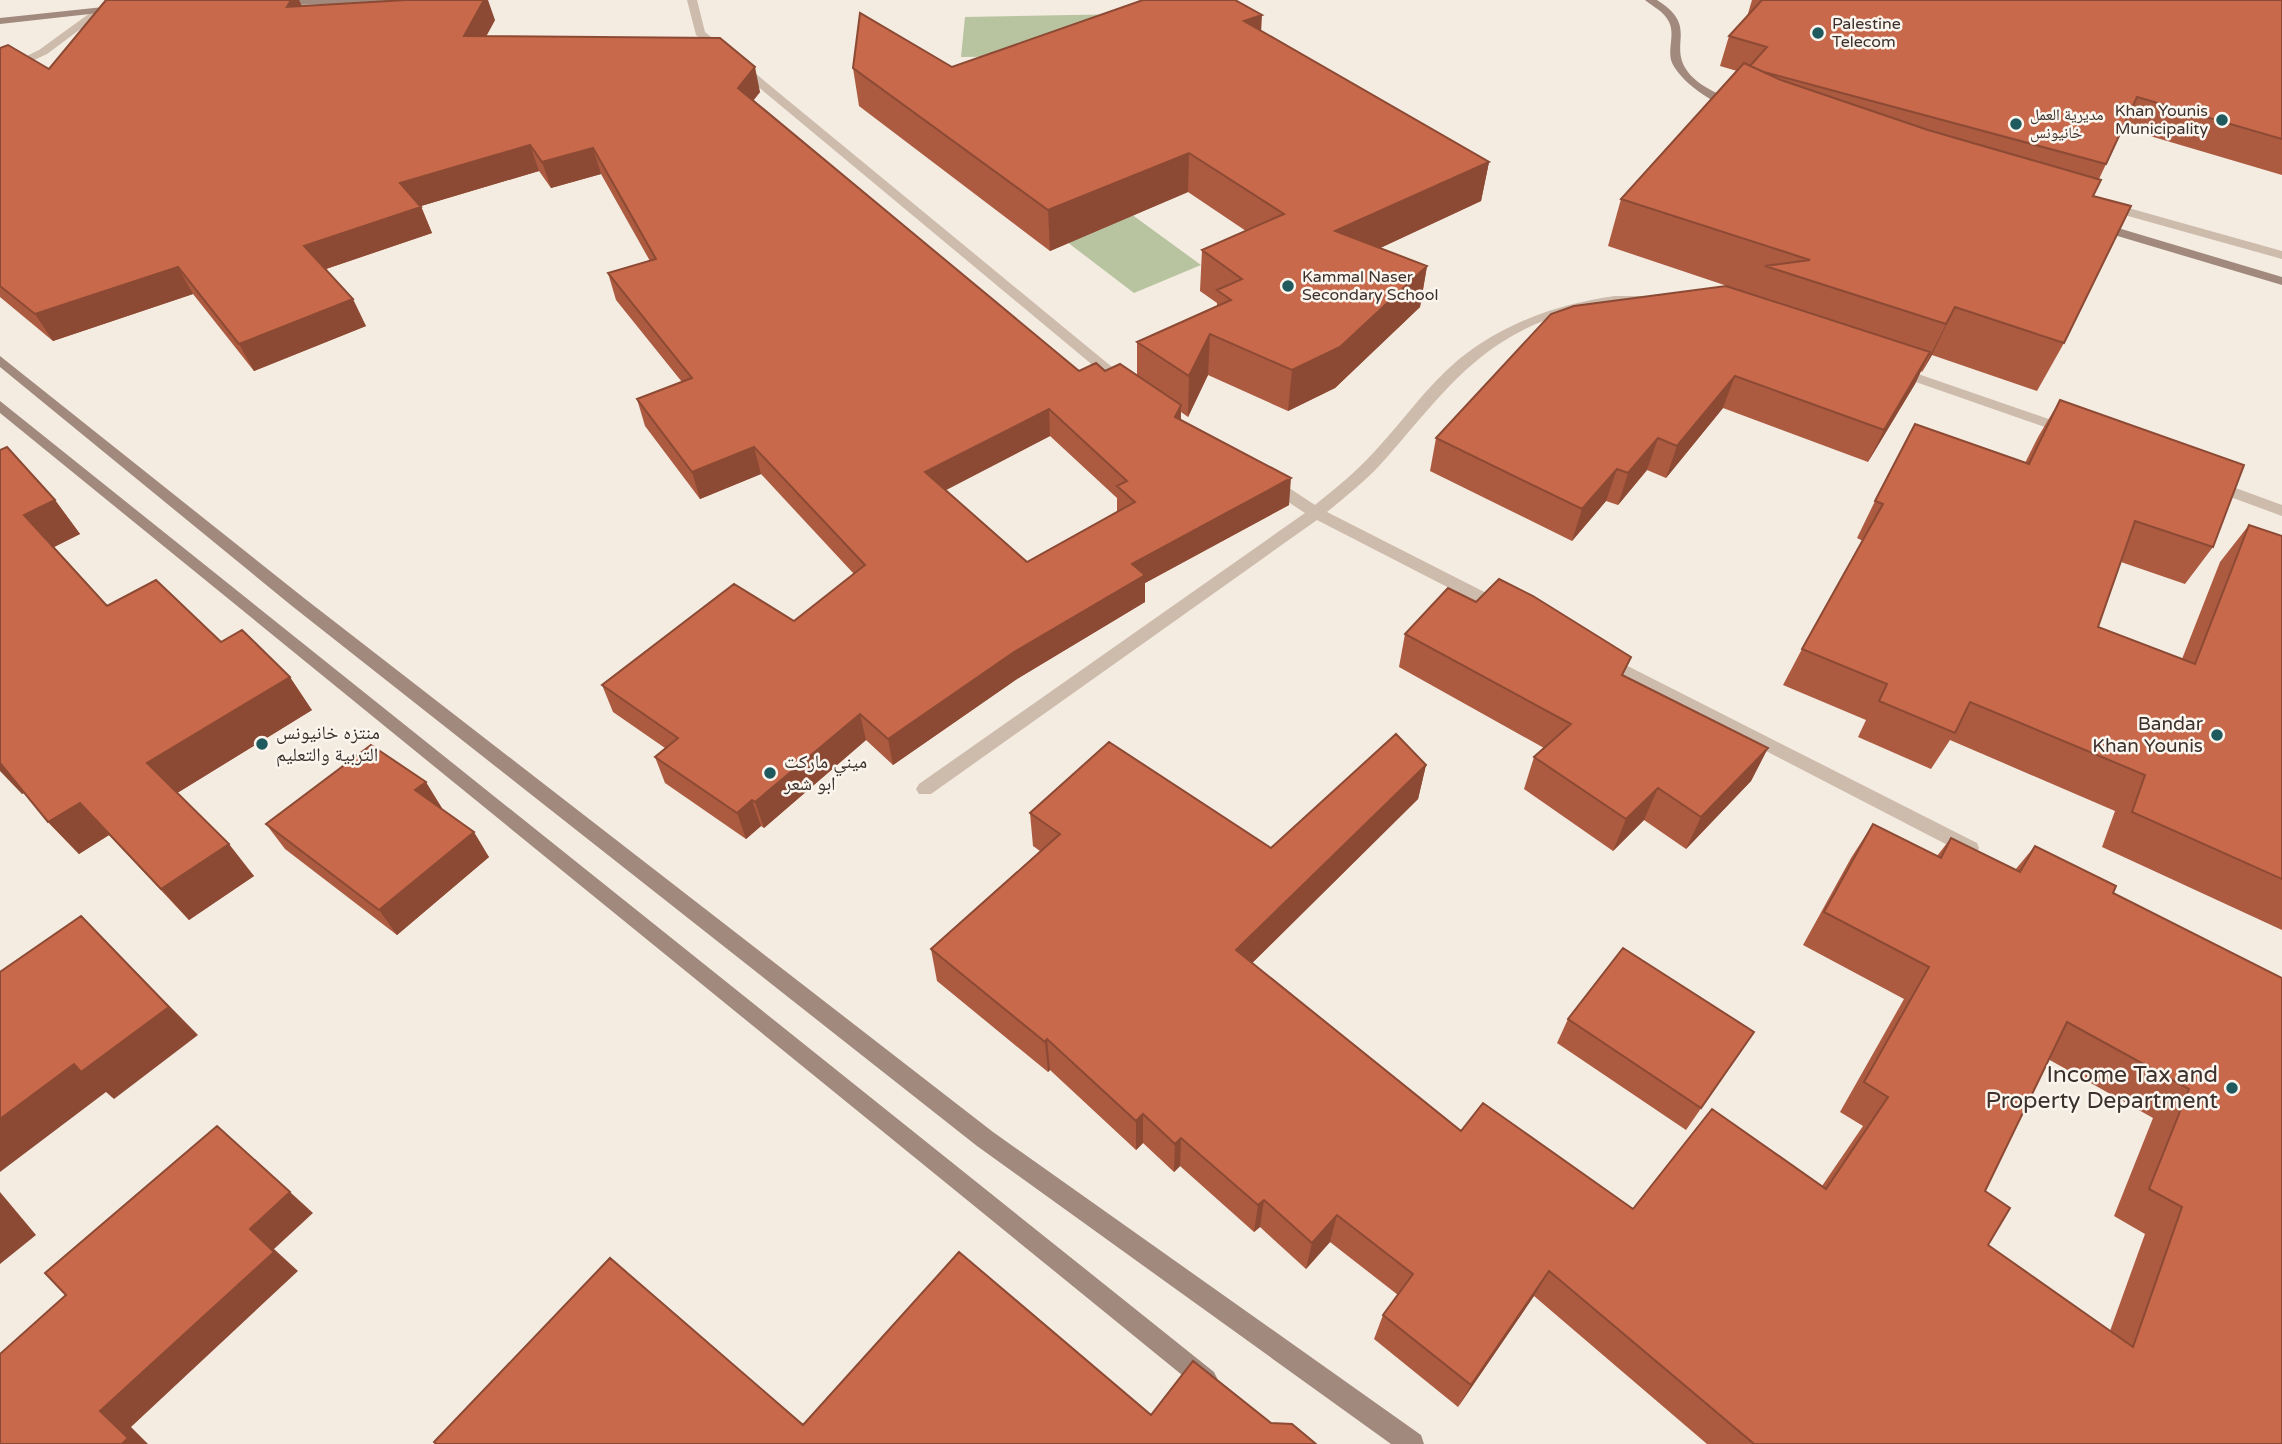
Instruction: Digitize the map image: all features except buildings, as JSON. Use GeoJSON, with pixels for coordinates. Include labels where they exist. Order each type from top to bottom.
{"type":"FeatureCollection","features":[{"type":"Feature","properties":{"kind":"main road"},"geometry":{"type":"LineString","coordinates":[[1650,0],[1668,12],[1675,22],[1679,32],[1675,53],[1682,72],[1698,86],[1718,96]]}},
{"type":"Feature","properties":{"kind":"main road"},"geometry":{"type":"LineString","coordinates":[[260,4],[412,1]]}},
{"type":"Feature","properties":{"kind":"main road"},"geometry":{"type":"LineString","coordinates":[[0,21],[130,8]]}},
{"type":"Feature","properties":{"kind":"main road"},"geometry":{"type":"LineString","coordinates":[[2080,220],[2282,281]]}},
{"type":"Feature","properties":{"kind":"main road"},"geometry":{"type":"LineString","coordinates":[[0,360],[298,602],[985,1139],[1412,1444]]}},
{"type":"Feature","properties":{"kind":"main road"},"geometry":{"type":"LineString","coordinates":[[0,406],[1221,1392]]}},
{"type":"Feature","properties":{"kind":"lane"},"geometry":{"type":"LineString","coordinates":[[692,0],[700,33],[1136,391]]}},
{"type":"Feature","properties":{"kind":"lane"},"geometry":{"type":"LineString","coordinates":[[0,74],[43,52],[101,10]]}},
{"type":"Feature","properties":{"kind":"lane"},"geometry":{"type":"LineString","coordinates":[[1718,96],[1746,108]]}},
{"type":"Feature","properties":{"kind":"lane"},"geometry":{"type":"LineString","coordinates":[[2098,204],[2282,255]]}},
{"type":"Feature","properties":{"kind":"lane"},"geometry":{"type":"LineString","coordinates":[[925,789],[1316,513],[1362,474],[1444,382],[1491,342],[1539,316],[1570,306],[1609,299],[1661,301]]}},
{"type":"Feature","properties":{"kind":"lane"},"geometry":{"type":"LineString","coordinates":[[1874,363],[2081,435]]}},
{"type":"Feature","properties":{"kind":"lane"},"geometry":{"type":"LineString","coordinates":[[1260,475],[1316,513],[1514,615]]}},
{"type":"Feature","properties":{"kind":"lane"},"geometry":{"type":"LineString","coordinates":[[2195,478],[2282,511]]}},
{"type":"Feature","properties":{"kind":"lane"},"geometry":{"type":"LineString","coordinates":[[1589,653],[1985,856]]}},
{"type":"Feature","properties":{"kind":"green space"},"geometry":{"type":"Polygon","coordinates":[[[1128,14],[1130,55],[961,57],[965,17],[1128,14]]]}},
{"type":"Feature","properties":{"kind":"green space"},"geometry":{"type":"Polygon","coordinates":[[[1094,187],[1201,265],[1134,293],[1029,213],[1094,187]]]}},
{"type":"Feature","properties":{"kind":"place","name":"Palestine Telecom"},"geometry":{"type":"Point","coordinates":[1818,33]}},
{"type":"Feature","properties":{"kind":"place","name":"Khan Younis Municipality"},"geometry":{"type":"Point","coordinates":[2222,120]}},
{"type":"Feature","properties":{"kind":"place","name":"مديرية العمل خانيونس"},"geometry":{"type":"Point","coordinates":[2016,124]}},
{"type":"Feature","properties":{"kind":"place","name":"Kammal Naser Secondary School"},"geometry":{"type":"Point","coordinates":[1288,286]}},
{"type":"Feature","properties":{"kind":"place","name":"Bandar Khan Younis"},"geometry":{"type":"Point","coordinates":[2217,735]}},
{"type":"Feature","properties":{"kind":"place","name":"منتزه خانيونس التربية والتعليم"},"geometry":{"type":"Point","coordinates":[262,744]}},
{"type":"Feature","properties":{"kind":"place","name":"ميني ماركت ابو شعر"},"geometry":{"type":"Point","coordinates":[770,773]}},
{"type":"Feature","properties":{"kind":"place","name":"Income Tax and Property Department"},"geometry":{"type":"Point","coordinates":[2232,1088]}}]}
